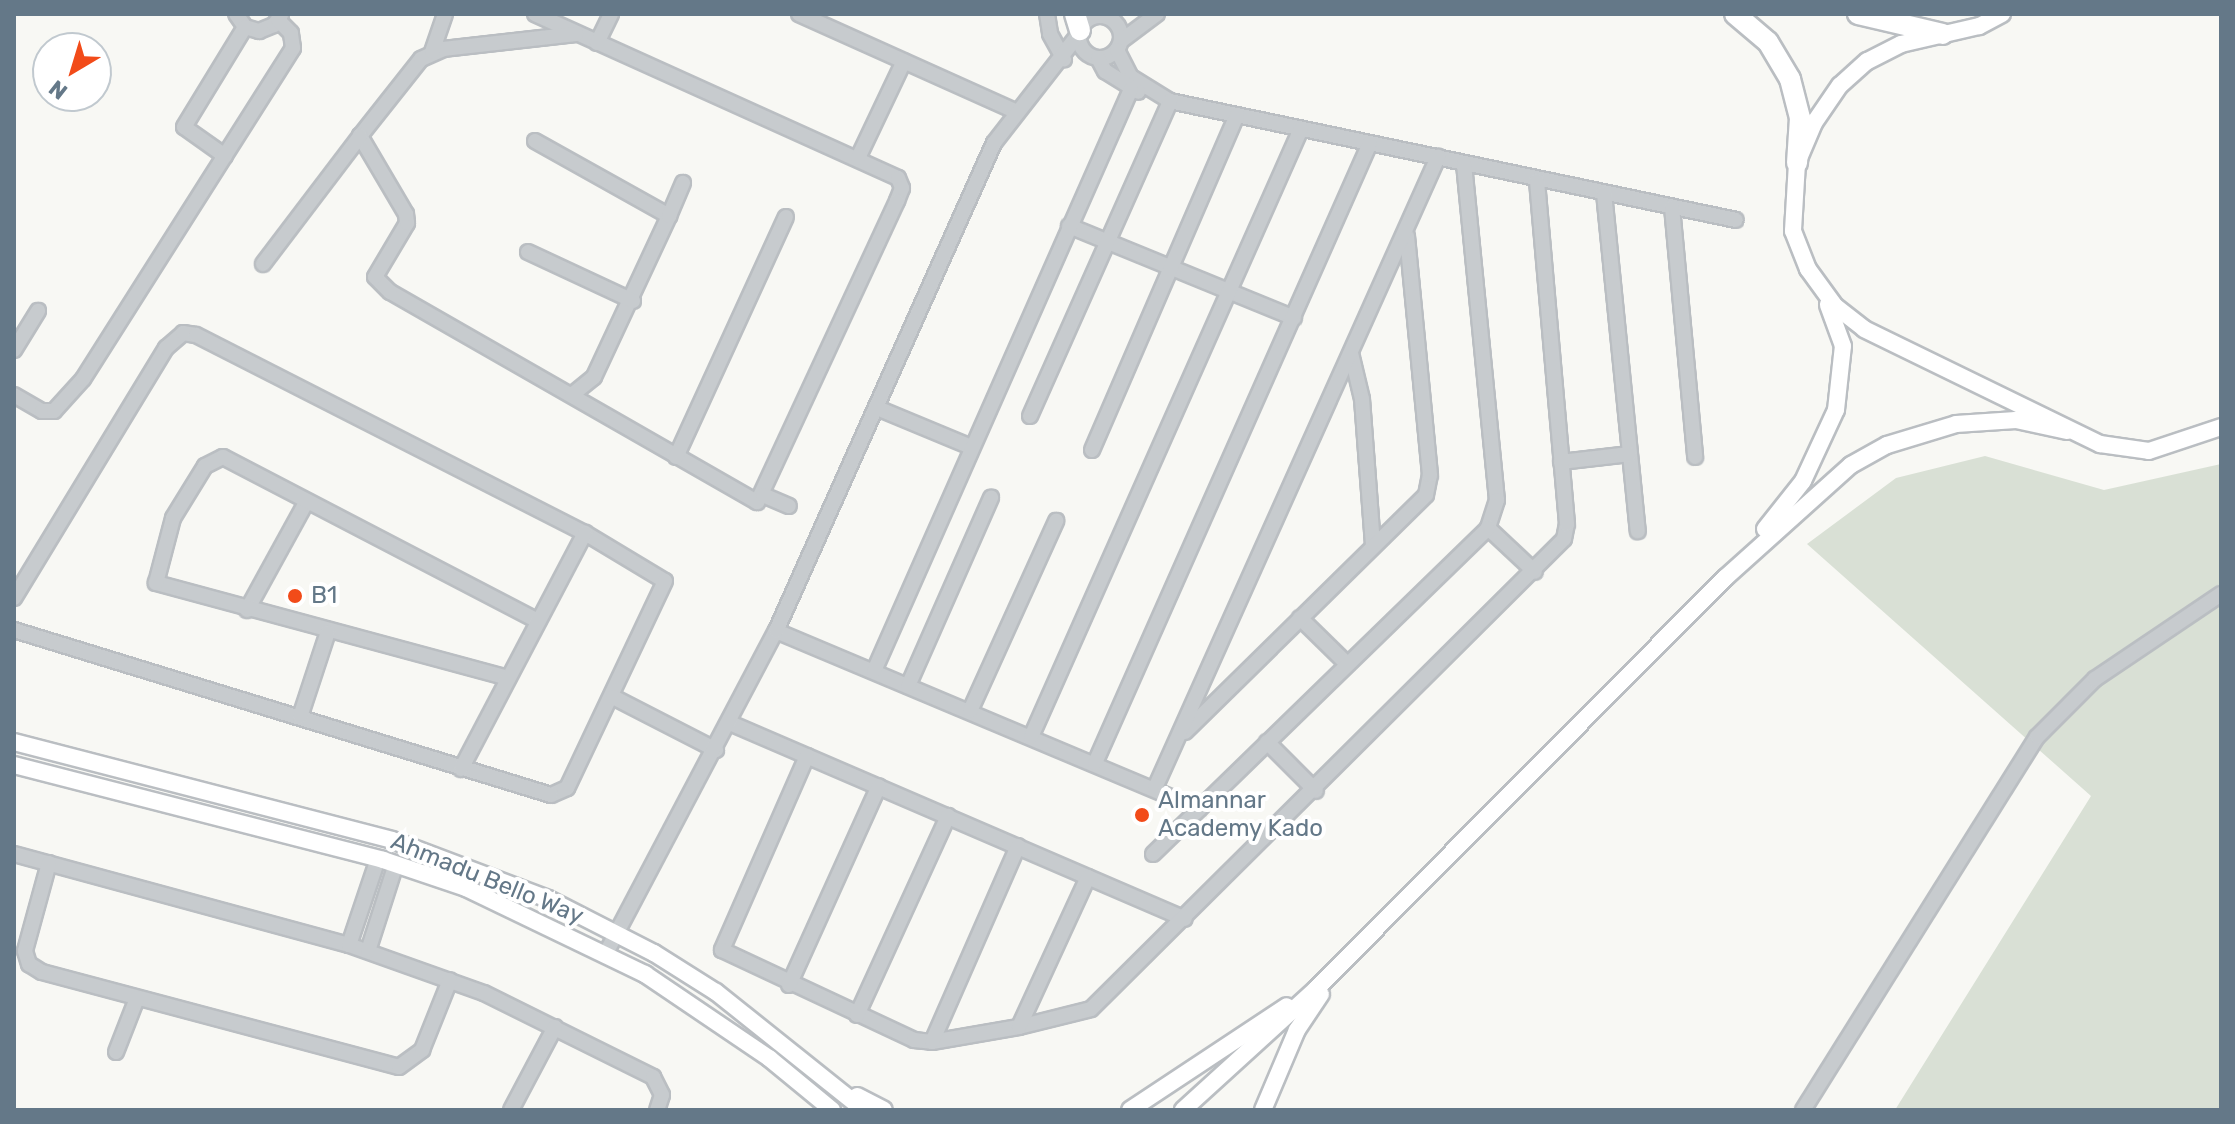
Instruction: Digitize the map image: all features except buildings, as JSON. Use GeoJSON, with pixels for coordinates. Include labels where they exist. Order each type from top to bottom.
{"type":"FeatureCollection","features":[{"type":"Feature","properties":{"kind":"highway"},"geometry":{"type":"LineString","coordinates":[[1735,14],[1768,42],[1790,79],[1800,118],[1797,163]]}},
{"type":"Feature","properties":{"kind":"highway"},"geometry":{"type":"LineString","coordinates":[[1858,14],[1943,34]]}},
{"type":"Feature","properties":{"kind":"main road"},"geometry":{"type":"LineString","coordinates":[[1725,578],[1803,481],[1836,410],[1843,346],[1793,231],[1797,163],[1827,102],[1854,71],[1901,44],[2002,14]]}},
{"type":"Feature","properties":{"kind":"main road"},"geometry":{"type":"LineString","coordinates":[[1820,289],[1849,319],[1881,340],[2067,431]]}},
{"type":"Feature","properties":{"kind":"main road"},"geometry":{"type":"LineString","coordinates":[[1183,1110],[1316,989],[1725,578],[1816,492],[1887,445],[1926,431],[1987,421],[2038,422],[2131,452],[2199,438],[2221,427]]}},
{"type":"Feature","properties":{"kind":"main road","name":"Ahmadu Bello Way"},"geometry":{"type":"LineString","coordinates":[[14,742],[392,840],[473,868],[616,932],[716,992],[864,1110]]}},
{"type":"Feature","properties":{"kind":"main road","name":"Ahmadu Bello Way"},"geometry":{"type":"LineString","coordinates":[[14,765],[378,859],[466,888],[606,953],[706,1013],[797,1080],[832,1110]]}},
{"type":"Feature","properties":{"kind":"main road"},"geometry":{"type":"LineString","coordinates":[[1263,1110],[1304,1017],[1368,937]]}},
{"type":"Feature","properties":{"kind":"main road"},"geometry":{"type":"LineString","coordinates":[[1130,1110],[1177,1083],[1225,1043],[1316,989]]}},
{"type":"Feature","properties":{"kind":"main road"},"geometry":{"type":"LineString","coordinates":[[816,1070],[884,1110]]}},
{"type":"Feature","properties":{"kind":"main road"},"geometry":{"type":"LineString","coordinates":[[797,1080],[821,1110]]}},
{"type":"Feature","properties":{"kind":"street"},"geometry":{"type":"LineString","coordinates":[[263,264],[360,136],[432,52],[445,14]]}},
{"type":"Feature","properties":{"kind":"street"},"geometry":{"type":"LineString","coordinates":[[360,136],[406,214],[407,223],[378,266],[379,285],[753,502],[763,495],[902,188],[898,178],[535,14]]}},
{"type":"Feature","properties":{"kind":"street"},"geometry":{"type":"LineString","coordinates":[[597,43],[611,14]]}},
{"type":"Feature","properties":{"kind":"street"},"geometry":{"type":"LineString","coordinates":[[799,14],[1015,111]]}},
{"type":"Feature","properties":{"kind":"street"},"geometry":{"type":"LineString","coordinates":[[1047,14],[1059,64]]}},
{"type":"Feature","properties":{"kind":"street"},"geometry":{"type":"LineString","coordinates":[[1059,64],[1097,58],[1119,46],[1157,14]]}},
{"type":"Feature","properties":{"kind":"street"},"geometry":{"type":"LineString","coordinates":[[606,953],[716,750],[776,631],[994,143],[1015,111],[1059,64],[1078,26],[1105,15],[1119,27],[1119,46],[1131,77],[1164,98]]}},
{"type":"Feature","properties":{"kind":"street"},"geometry":{"type":"LineString","coordinates":[[14,395],[42,411],[64,403],[225,156],[293,48],[291,33],[279,17],[265,30],[240,20],[184,127],[225,156]]}},
{"type":"Feature","properties":{"kind":"street"},"geometry":{"type":"LineString","coordinates":[[1078,26],[1084,51],[1097,58],[1105,71],[1131,89],[1301,129],[1736,220]]}},
{"type":"Feature","properties":{"kind":"street"},"geometry":{"type":"LineString","coordinates":[[432,52],[576,34]]}},
{"type":"Feature","properties":{"kind":"street"},"geometry":{"type":"LineString","coordinates":[[858,158],[904,61]]}},
{"type":"Feature","properties":{"kind":"street"},"geometry":{"type":"LineString","coordinates":[[874,671],[1131,89]]}},
{"type":"Feature","properties":{"kind":"street"},"geometry":{"type":"LineString","coordinates":[[1030,416],[1107,241],[1164,98]]}},
{"type":"Feature","properties":{"kind":"street"},"geometry":{"type":"LineString","coordinates":[[1092,450],[1169,266],[1237,115]]}},
{"type":"Feature","properties":{"kind":"street"},"geometry":{"type":"LineString","coordinates":[[1031,737],[1301,129]]}},
{"type":"Feature","properties":{"kind":"street"},"geometry":{"type":"LineString","coordinates":[[535,141],[669,216]]}},
{"type":"Feature","properties":{"kind":"street"},"geometry":{"type":"LineString","coordinates":[[1095,763],[1370,143]]}},
{"type":"Feature","properties":{"kind":"street"},"geometry":{"type":"LineString","coordinates":[[1155,788],[1351,352],[1407,235],[1438,157]]}},
{"type":"Feature","properties":{"kind":"street"},"geometry":{"type":"LineString","coordinates":[[1153,854],[1488,528],[1497,500],[1464,164]]}},
{"type":"Feature","properties":{"kind":"street"},"geometry":{"type":"LineString","coordinates":[[807,756],[722,943],[727,955],[857,1015],[932,1042],[1019,1027],[1091,1009],[1316,791],[1535,572],[1564,539],[1561,462],[1537,180]]}},
{"type":"Feature","properties":{"kind":"street"},"geometry":{"type":"LineString","coordinates":[[572,395],[594,377],[633,301],[683,183]]}},
{"type":"Feature","properties":{"kind":"street"},"geometry":{"type":"LineString","coordinates":[[1604,193],[1638,531]]}},
{"type":"Feature","properties":{"kind":"street"},"geometry":{"type":"LineString","coordinates":[[1672,207],[1695,457]]}},
{"type":"Feature","properties":{"kind":"street"},"geometry":{"type":"LineString","coordinates":[[676,457],[786,217]]}},
{"type":"Feature","properties":{"kind":"street"},"geometry":{"type":"LineString","coordinates":[[1069,226],[1294,318]]}},
{"type":"Feature","properties":{"kind":"street"},"geometry":{"type":"LineString","coordinates":[[1179,738],[1373,546],[1419,505],[1430,485],[1407,235]]}},
{"type":"Feature","properties":{"kind":"street"},"geometry":{"type":"LineString","coordinates":[[528,252],[633,301]]}},
{"type":"Feature","properties":{"kind":"street"},"geometry":{"type":"LineString","coordinates":[[14,350],[38,311]]}},
{"type":"Feature","properties":{"kind":"street"},"geometry":{"type":"LineString","coordinates":[[14,598],[166,348],[183,333],[585,533],[665,581],[613,697],[561,792],[551,795],[14,630]]}},
{"type":"Feature","properties":{"kind":"street"},"geometry":{"type":"LineString","coordinates":[[1351,352],[1362,399],[1373,546]]}},
{"type":"Feature","properties":{"kind":"street"},"geometry":{"type":"LineString","coordinates":[[877,408],[971,447]]}},
{"type":"Feature","properties":{"kind":"street"},"geometry":{"type":"LineString","coordinates":[[2199,438],[2221,436]]}},
{"type":"Feature","properties":{"kind":"street"},"geometry":{"type":"LineString","coordinates":[[1561,462],[1630,454]]}},
{"type":"Feature","properties":{"kind":"street"},"geometry":{"type":"LineString","coordinates":[[508,678],[328,632],[156,583],[173,518],[205,466],[223,457],[538,621]]}},
{"type":"Feature","properties":{"kind":"street"},"geometry":{"type":"LineString","coordinates":[[763,495],[789,506]]}},
{"type":"Feature","properties":{"kind":"street"},"geometry":{"type":"LineString","coordinates":[[908,686],[991,498]]}},
{"type":"Feature","properties":{"kind":"street"},"geometry":{"type":"LineString","coordinates":[[247,610],[307,501]]}},
{"type":"Feature","properties":{"kind":"street"},"geometry":{"type":"LineString","coordinates":[[970,711],[1056,521]]}},
{"type":"Feature","properties":{"kind":"street"},"geometry":{"type":"LineString","coordinates":[[1488,528],[1535,572]]}},
{"type":"Feature","properties":{"kind":"street"},"geometry":{"type":"LineString","coordinates":[[461,769],[585,533]]}},
{"type":"Feature","properties":{"kind":"street"},"geometry":{"type":"LineString","coordinates":[[1803,1110],[2037,737],[2095,679],[2221,594]]}},
{"type":"Feature","properties":{"kind":"street"},"geometry":{"type":"LineString","coordinates":[[1300,618],[1347,664]]}},
{"type":"Feature","properties":{"kind":"street"},"geometry":{"type":"LineString","coordinates":[[776,631],[1199,809]]}},
{"type":"Feature","properties":{"kind":"street"},"geometry":{"type":"LineString","coordinates":[[300,717],[328,632]]}},
{"type":"Feature","properties":{"kind":"street"},"geometry":{"type":"LineString","coordinates":[[613,697],[716,750]]}},
{"type":"Feature","properties":{"kind":"street"},"geometry":{"type":"LineString","coordinates":[[730,723],[1185,919]]}},
{"type":"Feature","properties":{"kind":"street"},"geometry":{"type":"LineString","coordinates":[[1267,742],[1316,791]]}},
{"type":"Feature","properties":{"kind":"street"},"geometry":{"type":"LineString","coordinates":[[789,985],[879,786]]}},
{"type":"Feature","properties":{"kind":"street"},"geometry":{"type":"LineString","coordinates":[[857,1015],[948,816]]}},
{"type":"Feature","properties":{"kind":"street"},"geometry":{"type":"LineString","coordinates":[[932,1042],[1018,846]]}},
{"type":"Feature","properties":{"kind":"street"},"geometry":{"type":"LineString","coordinates":[[14,854],[349,945],[450,980],[555,1027],[653,1077],[662,1095],[657,1110]]}},
{"type":"Feature","properties":{"kind":"street"},"geometry":{"type":"LineString","coordinates":[[349,945],[378,859]]}},
{"type":"Feature","properties":{"kind":"street"},"geometry":{"type":"LineString","coordinates":[[49,863],[25,951],[29,964],[137,998],[399,1067],[422,1050],[450,980]]}},
{"type":"Feature","properties":{"kind":"street"},"geometry":{"type":"LineString","coordinates":[[368,951],[396,864]]}},
{"type":"Feature","properties":{"kind":"street"},"geometry":{"type":"LineString","coordinates":[[1019,1027],[1088,877]]}},
{"type":"Feature","properties":{"kind":"street"},"geometry":{"type":"LineString","coordinates":[[116,1052],[137,998]]}},
{"type":"Feature","properties":{"kind":"street"},"geometry":{"type":"LineString","coordinates":[[511,1110],[555,1027]]}},
{"type":"Feature","properties":{"kind":"shaded area"},"geometry":{"type":"Polygon","coordinates":[[[1985,456],[2104,490],[2221,464],[2221,1110],[1895,1110],[2091,796],[1807,544],[1896,478],[1985,456]]]}},
{"type":"Feature","properties":{"kind":"place","name":"B1"},"geometry":{"type":"Point","coordinates":[295,596]}},
{"type":"Feature","properties":{"kind":"place","name":"Almannar Academy Kado"},"geometry":{"type":"Point","coordinates":[1142,815]}}]}
